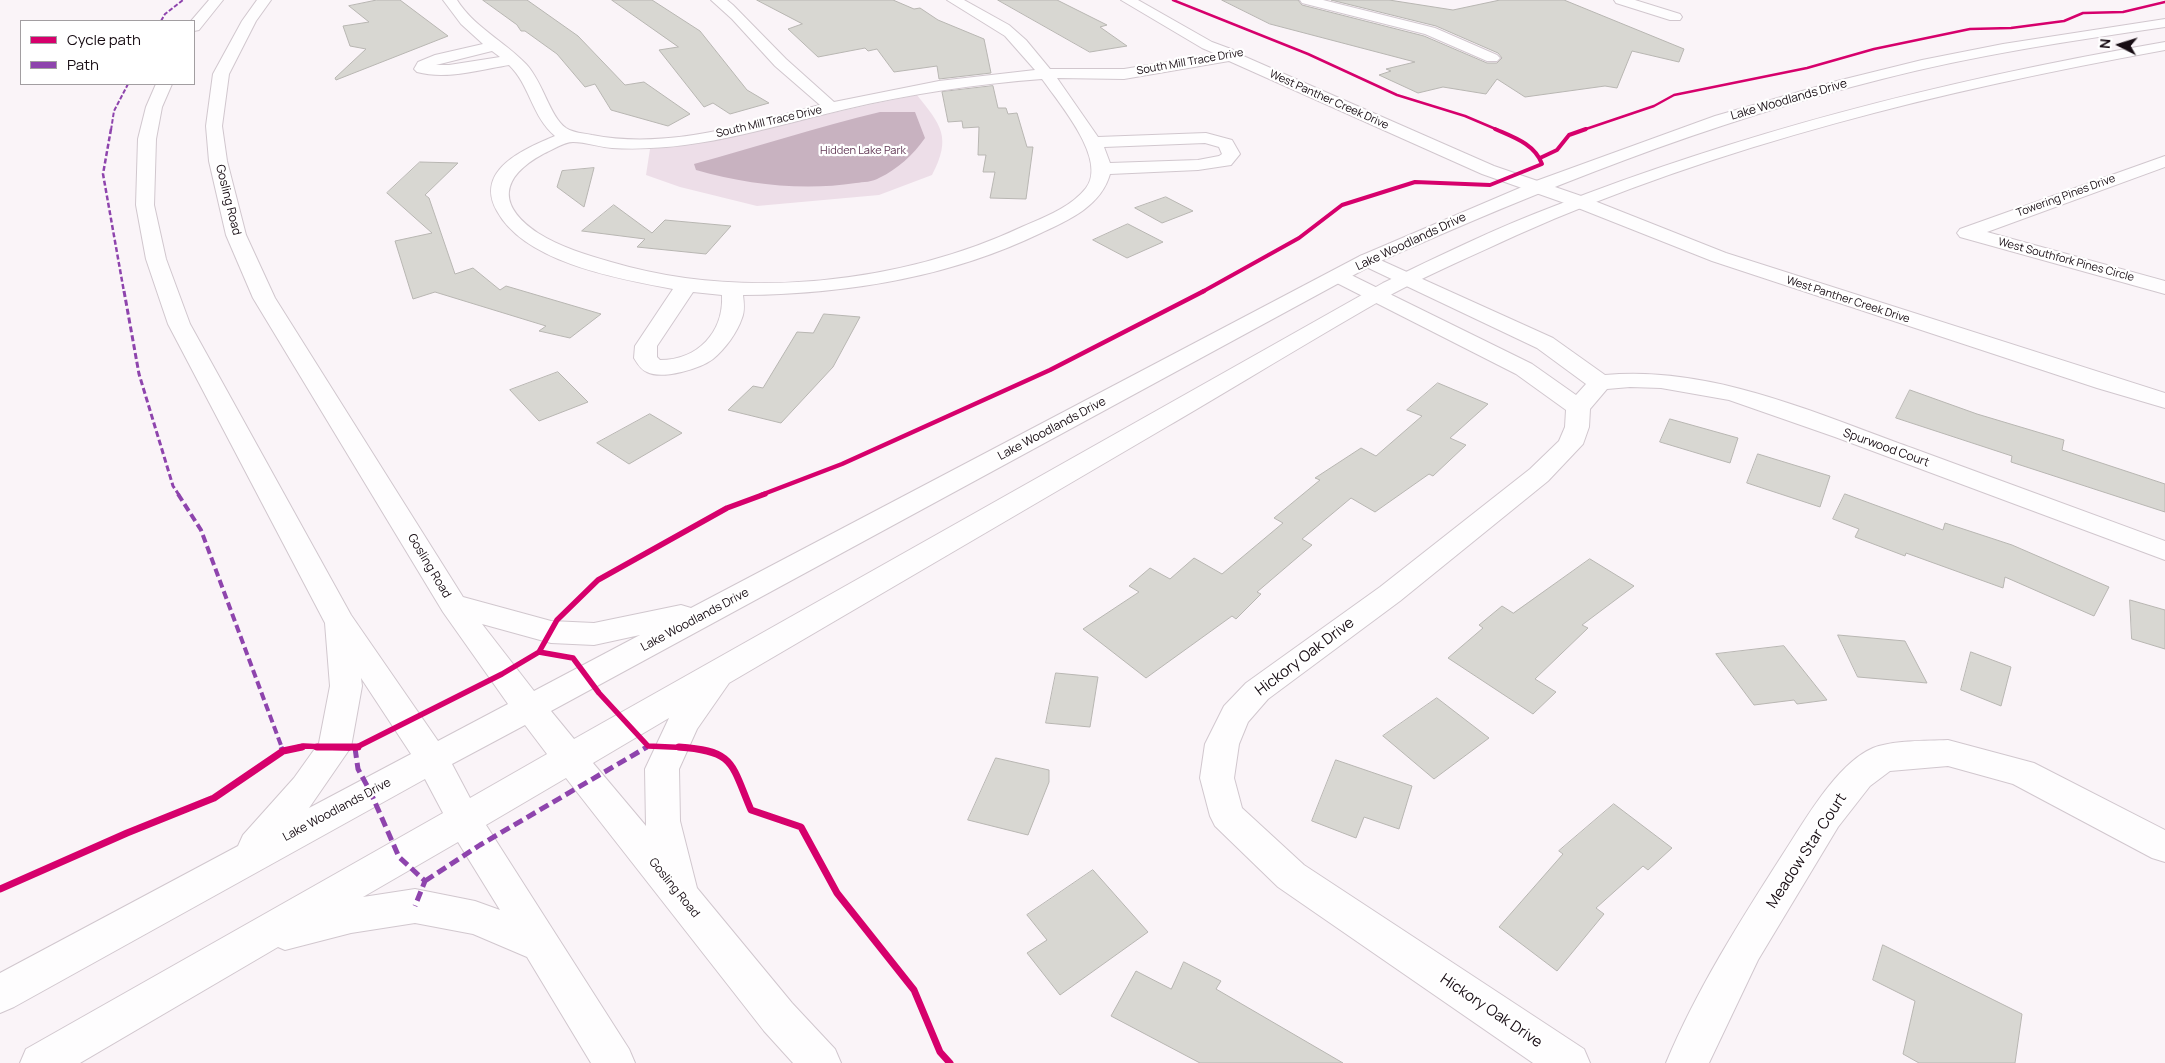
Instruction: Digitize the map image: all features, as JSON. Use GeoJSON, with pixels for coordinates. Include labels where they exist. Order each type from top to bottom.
{"type":"FeatureCollection","features":[{"type":"Feature","properties":{"kind":"street"},"geometry":{"type":"LineString","coordinates":[[195,26],[216,0]]}},
{"type":"Feature","properties":{"kind":"street","name":"Gosling Road"},"geometry":{"type":"LineString","coordinates":[[264,0],[249,21],[221,74],[214,126],[218,161],[236,235],[264,298],[453,605],[528,709],[570,757],[778,1017],[820,1063]]}},
{"type":"Feature","properties":{"kind":"street"},"geometry":{"type":"LineString","coordinates":[[450,0],[455,9],[530,79],[546,117],[554,126],[568,136],[538,150],[508,170],[499,189],[500,201],[515,224],[532,238],[573,256],[624,272],[686,286],[732,289],[849,281],[927,268],[966,258],[1027,234],[1078,206],[1095,190],[1103,169],[1094,142],[1064,102],[1056,74],[1010,33],[954,0]]}},
{"type":"Feature","properties":{"kind":"street"},"geometry":{"type":"LineString","coordinates":[[718,0],[734,13],[790,71],[819,94],[830,108]]}},
{"type":"Feature","properties":{"kind":"street","name":"West Panther Creek Drive"},"geometry":{"type":"LineString","coordinates":[[1128,0],[1230,56],[1488,170],[1580,202],[1718,257],[1797,284],[2165,401]]}},
{"type":"Feature","properties":{"kind":"street","name":"West Panther Creek Drive"},"geometry":{"type":"LineString","coordinates":[[1140,0],[1233,39],[1337,88],[1525,170],[1536,187]]}},
{"type":"Feature","properties":{"kind":"street"},"geometry":{"type":"LineString","coordinates":[[1307,0],[1430,31],[1492,58]]}},
{"type":"Feature","properties":{"kind":"street"},"geometry":{"type":"LineString","coordinates":[[1621,0],[1675,17]]}},
{"type":"Feature","properties":{"kind":"street","name":"Lake Woodlands Drive"},"geometry":{"type":"LineString","coordinates":[[0,994],[245,859],[1367,260],[1536,187],[1719,120],[1844,83],[1943,61],[2165,23]]}},
{"type":"Feature","properties":{"kind":"street","name":"South Mill Trace Drive"},"geometry":{"type":"LineString","coordinates":[[1189,49],[1233,39]]}},
{"type":"Feature","properties":{"kind":"street"},"geometry":{"type":"LineString","coordinates":[[494,46],[440,58],[423,66],[422,70],[449,70],[511,60]]}},
{"type":"Feature","properties":{"kind":"street"},"geometry":{"type":"LineString","coordinates":[[41,1063],[570,757],[1407,279],[1580,202],[1773,135],[1893,102],[2004,76],[2085,59],[2165,46]]}},
{"type":"Feature","properties":{"kind":"street","name":"South Mill Trace Drive"},"geometry":{"type":"LineString","coordinates":[[568,136],[607,142],[650,144],[674,142],[746,129],[830,108],[940,86],[1056,74],[1123,74],[1167,68],[1256,50]]}},
{"type":"Feature","properties":{"kind":"street","name":"South Mill Trace Drive"},"geometry":{"type":"LineString","coordinates":[[1056,74],[1161,54]]}},
{"type":"Feature","properties":{"kind":"street"},"geometry":{"type":"LineString","coordinates":[[164,85],[154,107],[147,139],[145,205],[156,258],[180,324],[339,621],[432,759],[464,820],[614,1063]]}},
{"type":"Feature","properties":{"kind":"street"},"geometry":{"type":"LineString","coordinates":[[1094,142],[1206,138],[1226,144],[1230,154],[1224,161],[1198,165],[1103,169]]}},
{"type":"Feature","properties":{"kind":"street","name":"Towering Pines Drive"},"geometry":{"type":"LineString","coordinates":[[1967,233],[2160,167]]}},
{"type":"Feature","properties":{"kind":"street","name":"West Southfork Pines Circle"},"geometry":{"type":"LineString","coordinates":[[1967,233],[2165,288]]}},
{"type":"Feature","properties":{"kind":"street"},"geometry":{"type":"LineString","coordinates":[[1338,276],[1378,295],[1411,314],[1524,368],[1578,408],[1600,383],[1545,343],[1367,260]]}},
{"type":"Feature","properties":{"kind":"street"},"geometry":{"type":"LineString","coordinates":[[686,286],[646,346],[645,358],[654,367],[673,368],[703,356],[721,338],[732,317],[732,289]]}},
{"type":"Feature","properties":{"kind":"street","name":"Spurwood Court"},"geometry":{"type":"LineString","coordinates":[[1600,383],[1630,380],[1661,381],[1734,394],[1844,432],[2165,551]]}},
{"type":"Feature","properties":{"kind":"street","name":"Hickory Oak Drive"},"geometry":{"type":"LineString","coordinates":[[1569,1063],[1291,876],[1227,816],[1217,778],[1222,744],[1235,716],[1257,691],[1390,594],[1539,475],[1570,444],[1578,427],[1578,408]]}},
{"type":"Feature","properties":{"kind":"street"},"geometry":{"type":"LineString","coordinates":[[453,605],[551,632],[594,634],[640,626],[717,608]]}},
{"type":"Feature","properties":{"kind":"street"},"geometry":{"type":"LineString","coordinates":[[245,859],[306,788],[334,747],[340,728],[346,686],[339,621]]}},
{"type":"Feature","properties":{"kind":"street"},"geometry":{"type":"LineString","coordinates":[[681,896],[662,822],[662,769],[683,723],[722,670]]}},
{"type":"Feature","properties":{"kind":"street","name":"Meadow Star Court"},"geometry":{"type":"LineString","coordinates":[[1687,1063],[1744,948],[1826,817],[1858,776],[1883,758],[1948,753],[2022,773],[2165,848]]}},
{"type":"Feature","properties":{"kind":"street"},"geometry":{"type":"LineString","coordinates":[[250,942],[351,916],[414,906],[475,918],[540,944]]}},
{"type":"Feature","properties":{"kind":"green space","name":"Hidden Lake Park"},"geometry":{"type":"Polygon","coordinates":[[[917,95],[938,123],[941,132],[941,151],[938,162],[932,175],[879,195],[757,206],[680,187],[646,175],[650,149],[717,138],[917,95]]]}},
{"type":"Feature","properties":{"kind":"shaded area"},"geometry":{"type":"Polygon","coordinates":[[[880,112],[915,112],[925,138],[899,166],[868,182],[816,186],[756,183],[696,170],[694,164],[834,124],[880,112]]]}},
{"type":"Feature","properties":{"kind":"building"},"geometry":{"type":"Polygon","coordinates":[[[377,0],[400,0],[448,36],[336,80],[335,78],[366,49],[350,46],[343,26],[369,22],[349,6],[377,0]]]}},
{"type":"Feature","properties":{"kind":"building"},"geometry":{"type":"Polygon","coordinates":[[[483,0],[527,0],[578,36],[625,85],[644,82],[690,114],[668,126],[611,110],[595,84],[585,87],[557,54],[525,31],[521,31],[517,25],[483,0]]]}},
{"type":"Feature","properties":{"kind":"building"},"geometry":{"type":"Polygon","coordinates":[[[612,0],[652,0],[700,31],[747,90],[769,103],[730,114],[713,103],[704,107],[659,50],[678,47],[612,0]]]}},
{"type":"Feature","properties":{"kind":"building"},"geometry":{"type":"Polygon","coordinates":[[[757,0],[893,0],[914,9],[920,8],[938,20],[984,39],[991,73],[939,79],[937,66],[894,72],[877,49],[868,51],[865,48],[818,57],[788,29],[802,24],[757,0]]]}},
{"type":"Feature","properties":{"kind":"building"},"geometry":{"type":"Polygon","coordinates":[[[998,0],[1057,0],[1107,25],[1100,27],[1127,46],[1090,52],[998,0]]]}},
{"type":"Feature","properties":{"kind":"building"},"geometry":{"type":"Polygon","coordinates":[[[1222,0],[1298,0],[1302,5],[1424,36],[1487,63],[1497,63],[1502,58],[1498,53],[1436,26],[1331,0],[1389,0],[1453,10],[1500,0],[1564,0],[1684,49],[1679,62],[1632,51],[1617,88],[1605,86],[1525,97],[1497,79],[1486,94],[1443,87],[1418,93],[1379,75],[1391,71],[1386,69],[1415,62],[1270,24],[1222,0]]]}},
{"type":"Feature","properties":{"kind":"building"},"geometry":{"type":"Polygon","coordinates":[[[993,86],[998,108],[1006,108],[1008,114],[1017,113],[1027,147],[1033,147],[1026,199],[990,198],[995,172],[983,172],[986,155],[978,155],[979,127],[963,128],[962,121],[948,122],[942,92],[993,86]]]}},
{"type":"Feature","properties":{"kind":"building"},"geometry":{"type":"Polygon","coordinates":[[[420,162],[458,163],[425,195],[429,198],[455,274],[473,268],[500,290],[506,286],[601,314],[570,338],[539,331],[546,326],[435,292],[413,299],[395,241],[432,233],[387,193],[420,162]]]}},
{"type":"Feature","properties":{"kind":"building"},"geometry":{"type":"Polygon","coordinates":[[[594,168],[584,207],[557,187],[562,171],[594,168]]]}},
{"type":"Feature","properties":{"kind":"building"},"geometry":{"type":"Polygon","coordinates":[[[1166,197],[1193,211],[1162,223],[1135,208],[1166,197]]]}},
{"type":"Feature","properties":{"kind":"building"},"geometry":{"type":"Polygon","coordinates":[[[614,205],[652,233],[665,220],[731,226],[706,254],[637,247],[645,239],[582,231],[614,205]]]}},
{"type":"Feature","properties":{"kind":"building"},"geometry":{"type":"Polygon","coordinates":[[[1128,224],[1163,242],[1127,258],[1093,240],[1128,224]]]}},
{"type":"Feature","properties":{"kind":"building"},"geometry":{"type":"Polygon","coordinates":[[[824,314],[860,317],[833,367],[781,423],[728,410],[753,386],[763,388],[797,332],[813,333],[824,314]]]}},
{"type":"Feature","properties":{"kind":"building"},"geometry":{"type":"Polygon","coordinates":[[[558,372],[588,402],[539,421],[510,390],[558,372]]]}},
{"type":"Feature","properties":{"kind":"building"},"geometry":{"type":"Polygon","coordinates":[[[1438,383],[1488,404],[1450,438],[1466,445],[1433,476],[1429,474],[1375,512],[1351,498],[1302,539],[1312,545],[1257,592],[1261,594],[1236,619],[1232,616],[1146,678],[1083,629],[1139,592],[1129,586],[1150,568],[1170,579],[1194,558],[1222,574],[1283,523],[1274,518],[1320,480],[1315,478],[1361,448],[1376,456],[1422,416],[1407,410],[1438,383]]]}},
{"type":"Feature","properties":{"kind":"building"},"geometry":{"type":"Polygon","coordinates":[[[1910,390],[1977,414],[2064,440],[2062,450],[2165,484],[2165,512],[2011,462],[2012,456],[1896,418],[1910,390]]]}},
{"type":"Feature","properties":{"kind":"building"},"geometry":{"type":"Polygon","coordinates":[[[650,414],[682,433],[629,464],[597,443],[650,414]]]}},
{"type":"Feature","properties":{"kind":"building"},"geometry":{"type":"Polygon","coordinates":[[[1670,419],[1738,438],[1730,463],[1660,442],[1670,419]]]}},
{"type":"Feature","properties":{"kind":"building"},"geometry":{"type":"Polygon","coordinates":[[[1758,454],[1830,476],[1820,507],[1747,483],[1758,454]]]}},
{"type":"Feature","properties":{"kind":"building"},"geometry":{"type":"Polygon","coordinates":[[[1845,494],[1943,530],[1945,523],[2012,545],[2109,587],[2094,616],[2005,577],[2003,588],[1906,553],[1905,556],[1855,537],[1859,529],[1833,519],[1845,494]]]}},
{"type":"Feature","properties":{"kind":"building"},"geometry":{"type":"Polygon","coordinates":[[[1590,559],[1634,586],[1582,625],[1588,628],[1535,679],[1556,692],[1533,714],[1448,658],[1483,628],[1479,625],[1502,606],[1513,613],[1590,559]]]}},
{"type":"Feature","properties":{"kind":"building"},"geometry":{"type":"Polygon","coordinates":[[[2130,600],[2165,610],[2165,649],[2132,639],[2130,600]]]}},
{"type":"Feature","properties":{"kind":"building"},"geometry":{"type":"Polygon","coordinates":[[[1838,635],[1905,641],[1927,683],[1858,677],[1838,635]]]}},
{"type":"Feature","properties":{"kind":"building"},"geometry":{"type":"Polygon","coordinates":[[[1784,646],[1827,700],[1797,704],[1794,700],[1754,705],[1716,654],[1784,646]]]}},
{"type":"Feature","properties":{"kind":"building"},"geometry":{"type":"Polygon","coordinates":[[[1971,652],[2011,667],[2001,706],[1961,690],[1971,652]]]}},
{"type":"Feature","properties":{"kind":"building"},"geometry":{"type":"Polygon","coordinates":[[[1056,673],[1098,677],[1090,727],[1046,723],[1056,673]]]}},
{"type":"Feature","properties":{"kind":"building"},"geometry":{"type":"Polygon","coordinates":[[[1437,698],[1489,738],[1434,779],[1383,736],[1437,698]]]}},
{"type":"Feature","properties":{"kind":"building"},"geometry":{"type":"Polygon","coordinates":[[[996,758],[1049,770],[1049,782],[1028,835],[968,820],[996,758]]]}},
{"type":"Feature","properties":{"kind":"building"},"geometry":{"type":"Polygon","coordinates":[[[1336,760],[1412,786],[1399,829],[1364,817],[1356,838],[1312,821],[1336,760]]]}},
{"type":"Feature","properties":{"kind":"building"},"geometry":{"type":"Polygon","coordinates":[[[1614,804],[1672,848],[1648,870],[1643,866],[1596,908],[1604,914],[1557,971],[1499,927],[1563,854],[1559,851],[1614,804]]]}},
{"type":"Feature","properties":{"kind":"building"},"geometry":{"type":"Polygon","coordinates":[[[1093,870],[1148,932],[1060,995],[1027,953],[1047,940],[1027,915],[1093,870]]]}},
{"type":"Feature","properties":{"kind":"building"},"geometry":{"type":"Polygon","coordinates":[[[1883,945],[2022,1014],[2015,1063],[1919,1063],[1903,1054],[1915,1001],[1873,980],[1883,945]]]}},
{"type":"Feature","properties":{"kind":"building"},"geometry":{"type":"Polygon","coordinates":[[[1184,962],[1221,981],[1216,989],[1343,1063],[1200,1063],[1111,1016],[1136,971],[1171,989],[1184,962]]]}},
{"type":"Feature","properties":{"kind":"marked path"},"geometry":{"type":"LineString","coordinates":[[162,20],[165,14],[183,0]]}},
{"type":"Feature","properties":{"kind":"marked path"},"geometry":{"type":"LineString","coordinates":[[127,85],[114,111],[103,174],[139,374],[173,486],[201,530],[283,751]]}},
{"type":"Feature","properties":{"kind":"marked path"},"geometry":{"type":"LineString","coordinates":[[425,881],[480,845],[648,746]]}},
{"type":"Feature","properties":{"kind":"marked path"},"geometry":{"type":"LineString","coordinates":[[355,748],[358,769],[370,791],[399,857],[425,881],[415,906]]}},
{"type":"Feature","properties":{"kind":"cycle path"},"geometry":{"type":"LineString","coordinates":[[0,889],[127,833],[214,798],[283,751],[304,746],[355,748],[502,674],[539,652],[557,620],[598,580],[727,508],[842,464],[1050,370],[1224,281],[1299,238],[1342,205],[1415,182],[1490,185],[1542,164],[1540,158],[1529,145],[1511,136],[1465,116],[1397,95],[1308,54],[1173,0]]}},
{"type":"Feature","properties":{"kind":"cycle path"},"geometry":{"type":"LineString","coordinates":[[1540,158],[1557,150],[1569,135],[1654,106],[1674,95],[1807,68],[1874,49],[1970,29],[2011,28],[2064,21],[2083,13],[2123,12],[2165,2]]}},
{"type":"Feature","properties":{"kind":"cycle path"},"geometry":{"type":"LineString","coordinates":[[539,652],[573,658],[599,693],[648,746],[690,747],[712,751],[721,755],[731,764],[751,810],[801,827],[837,893],[914,990],[940,1052],[950,1063]]}}]}
